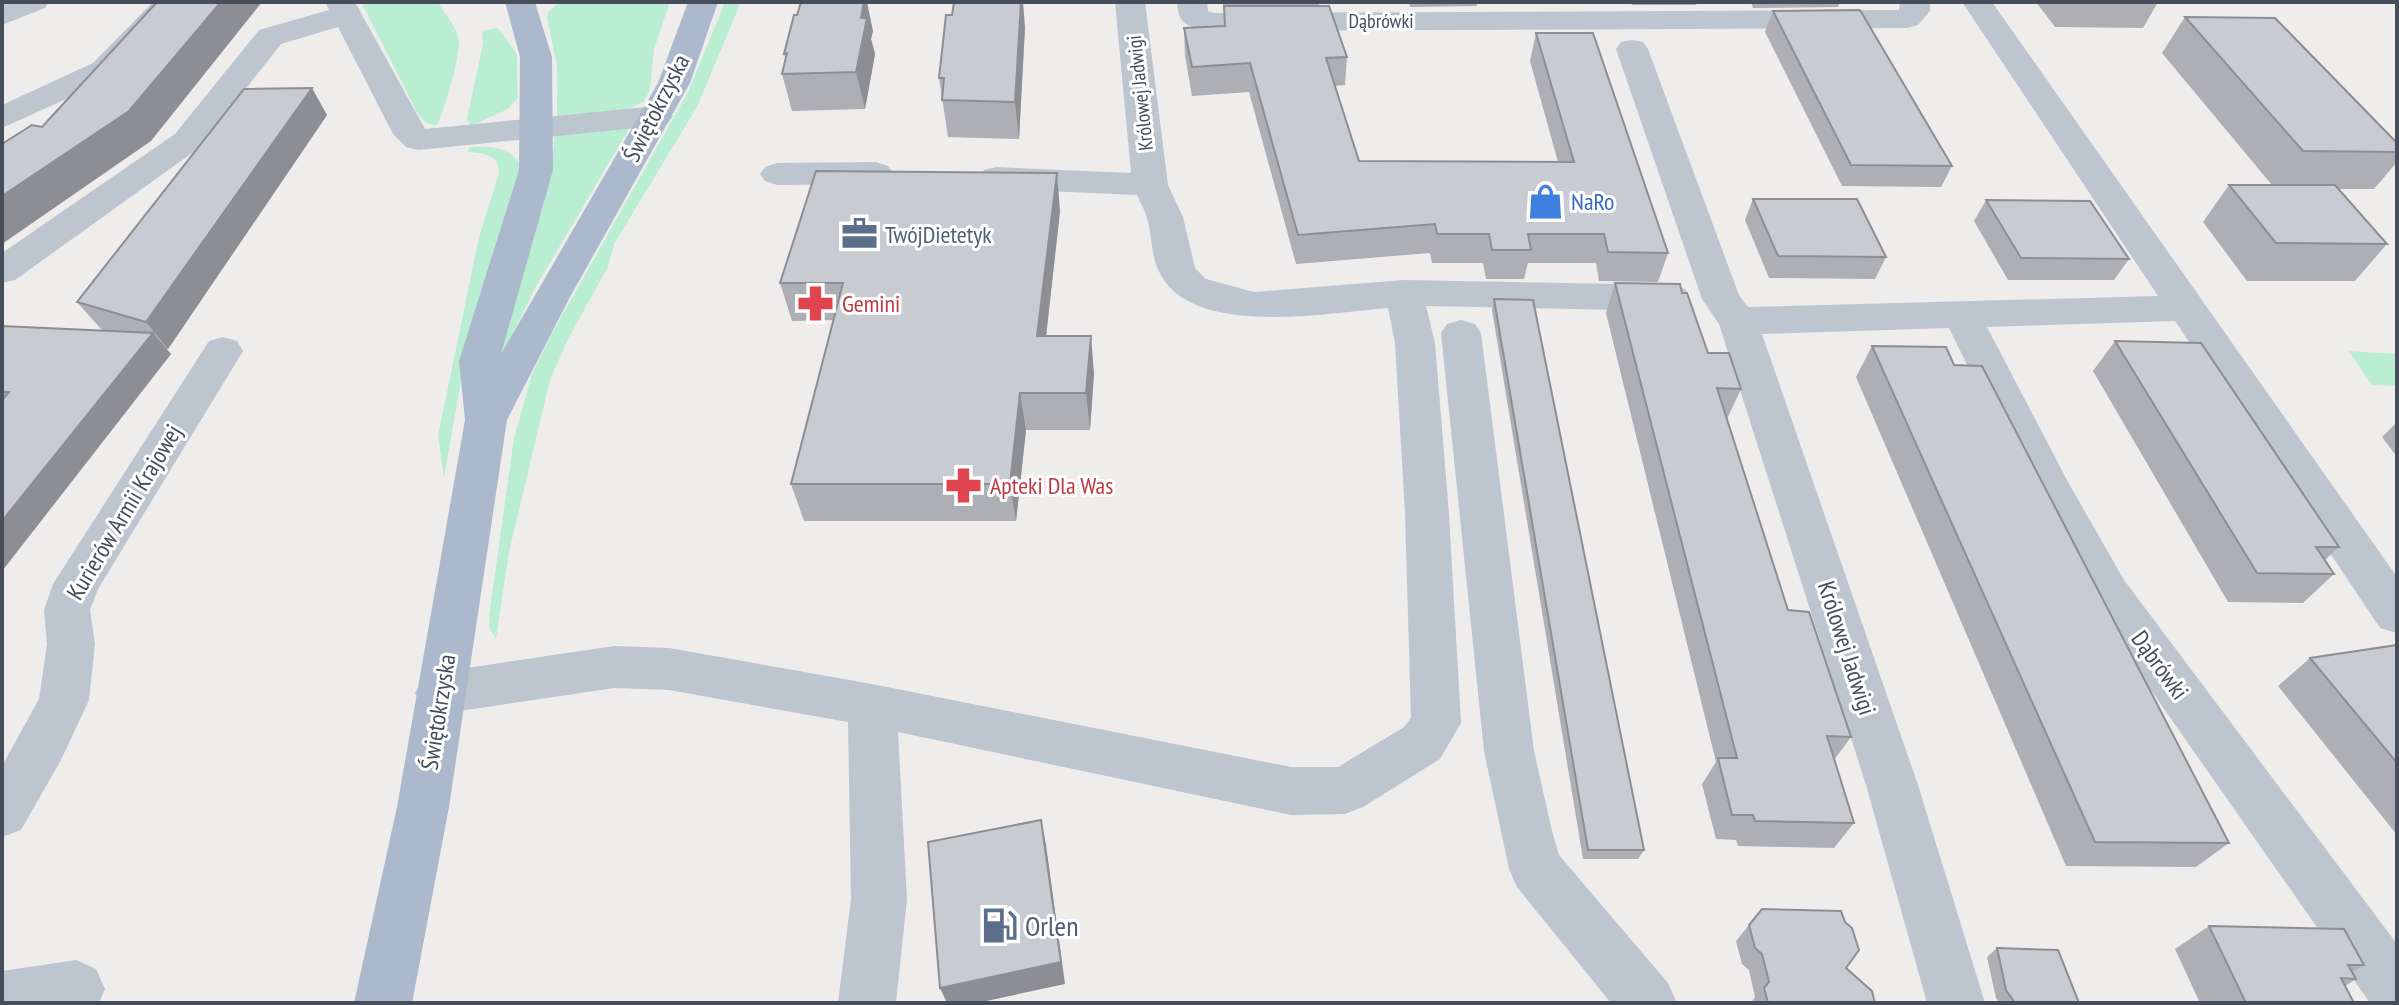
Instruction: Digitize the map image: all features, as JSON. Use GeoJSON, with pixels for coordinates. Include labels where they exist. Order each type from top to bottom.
{"type":"FeatureCollection","features":[{"type":"Feature","properties":{"kind":"main road","name":"Świętokrzyska"},"geometry":{"type":"LineString","coordinates":[[486,420],[551,297],[674,83],[703,2]]}},
{"type":"Feature","properties":{"kind":"main road","name":"Świętokrzyska"},"geometry":{"type":"LineString","coordinates":[[383,1003],[423,807],[486,420],[479,361],[536,170],[536,57],[526,4]]}},
{"type":"Feature","properties":{"kind":"street"},"geometry":{"type":"LineString","coordinates":[[2,16],[34,2]]}},
{"type":"Feature","properties":{"kind":"street"},"geometry":{"type":"LineString","coordinates":[[2,118],[104,70],[170,2]]}},
{"type":"Feature","properties":{"kind":"street","name":"Królowej Jadwigi"},"geometry":{"type":"LineString","coordinates":[[1130,2],[1150,185],[1165,217],[1171,254],[1178,273],[1193,288],[1215,297],[1254,305],[1404,293],[1730,310]]}},
{"type":"Feature","properties":{"kind":"street","name":"Dąbrówki"},"geometry":{"type":"LineString","coordinates":[[1192,2],[1193,16],[1211,22],[1580,11],[1907,19],[1915,11],[1915,2]]}},
{"type":"Feature","properties":{"kind":"street"},"geometry":{"type":"LineString","coordinates":[[1977,2],[2397,614]]}},
{"type":"Feature","properties":{"kind":"street"},"geometry":{"type":"LineString","coordinates":[[2,271],[187,141],[270,37],[343,9],[410,134],[418,140],[656,116]]}},
{"type":"Feature","properties":{"kind":"street","name":"Królowej Jadwigi"},"geometry":{"type":"LineString","coordinates":[[1632,49],[1730,310],[1892,785],[1956,1003]]}},
{"type":"Feature","properties":{"kind":"street"},"geometry":{"type":"LineString","coordinates":[[777,174],[902,174]]}},
{"type":"Feature","properties":{"kind":"street","name":"Królowej Jadwigi"},"geometry":{"type":"LineString","coordinates":[[958,177],[1150,185]]}},
{"type":"Feature","properties":{"kind":"street"},"geometry":{"type":"LineString","coordinates":[[440,693],[614,667],[669,669],[872,705],[1291,791],[1345,790],[1422,743],[1436,723],[1415,343],[1404,293]]}},
{"type":"Feature","properties":{"kind":"street"},"geometry":{"type":"LineString","coordinates":[[1730,310],[1961,314],[2187,308]]}},
{"type":"Feature","properties":{"kind":"street","name":"Dąbrówki"},"geometry":{"type":"LineString","coordinates":[[1961,314],[2050,489],[2108,593],[2397,992]]}},
{"type":"Feature","properties":{"kind":"street"},"geometry":{"type":"LineString","coordinates":[[1461,333],[1509,751],[1525,831],[1536,869],[1648,1003]]}},
{"type":"Feature","properties":{"kind":"street","name":"Kurierów Armii Krajowej"},"geometry":{"type":"LineString","coordinates":[[2,813],[43,744],[64,700],[71,644],[67,610],[76,584],[223,351]]}},
{"type":"Feature","properties":{"kind":"street"},"geometry":{"type":"LineString","coordinates":[[867,1003],[879,899],[872,705]]}},
{"type":"Feature","properties":{"kind":"street"},"geometry":{"type":"LineString","coordinates":[[2,1000],[76,989],[70,1003]]}},
{"type":"Feature","properties":{"kind":"green space"},"geometry":{"type":"Polygon","coordinates":[[[361,2],[438,2],[453,26],[459,41],[457,59],[436,126],[426,123],[419,116],[361,2]]]}},
{"type":"Feature","properties":{"kind":"green space"},"geometry":{"type":"Polygon","coordinates":[[[560,2],[670,2],[654,49],[650,90],[644,101],[624,111],[557,119],[557,66],[547,17],[548,12],[560,2]]]}},
{"type":"Feature","properties":{"kind":"green space"},"geometry":{"type":"Polygon","coordinates":[[[725,2],[741,2],[697,107],[614,244],[608,267],[569,337],[550,380],[509,552],[496,639],[490,629],[489,616],[514,438],[532,374],[688,92],[725,2]]]}},
{"type":"Feature","properties":{"kind":"green space"},"geometry":{"type":"Polygon","coordinates":[[[498,28],[517,54],[518,98],[508,109],[471,126],[467,119],[483,43],[482,31],[498,28]]]}},
{"type":"Feature","properties":{"kind":"green space"},"geometry":{"type":"Polygon","coordinates":[[[630,127],[534,290],[500,361],[504,320],[552,160],[555,136],[630,127]]]}},
{"type":"Feature","properties":{"kind":"green space"},"geometry":{"type":"Polygon","coordinates":[[[469,147],[491,147],[505,151],[521,166],[467,346],[444,478],[438,436],[479,237],[499,173],[494,159],[485,154],[468,152],[469,147]]]}},
{"type":"Feature","properties":{"kind":"green space"},"geometry":{"type":"Polygon","coordinates":[[[2349,351],[2397,354],[2397,386],[2372,385],[2349,351]]]}},
{"type":"Feature","properties":{"kind":"building"},"geometry":{"type":"Polygon","coordinates":[[[157,2],[221,2],[129,111],[2,196],[2,144],[32,125],[42,127],[157,2]]]}},
{"type":"Feature","properties":{"kind":"building"},"geometry":{"type":"Polygon","coordinates":[[[801,2],[864,2],[861,18],[867,18],[856,72],[782,74],[794,15],[797,15],[801,2]]]}},
{"type":"Feature","properties":{"kind":"building"},"geometry":{"type":"Polygon","coordinates":[[[954,2],[1021,2],[1015,102],[942,100],[944,78],[939,78],[946,15],[952,15],[954,2]]]}},
{"type":"Feature","properties":{"kind":"building"},"geometry":{"type":"Polygon","coordinates":[[[1224,6],[1329,6],[1347,57],[1326,58],[1359,161],[1574,162],[1536,33],[1593,33],[1668,253],[1608,252],[1604,234],[1528,234],[1531,250],[1492,250],[1489,234],[1437,234],[1435,224],[1298,235],[1250,63],[1192,67],[1184,28],[1225,26],[1224,6]]]}},
{"type":"Feature","properties":{"kind":"building"},"geometry":{"type":"Polygon","coordinates":[[[1860,10],[1952,166],[1851,165],[1773,11],[1860,10]]]}},
{"type":"Feature","properties":{"kind":"building"},"geometry":{"type":"Polygon","coordinates":[[[2185,17],[2275,18],[2397,143],[2397,152],[2303,151],[2185,17]]]}},
{"type":"Feature","properties":{"kind":"building"},"geometry":{"type":"Polygon","coordinates":[[[312,88],[146,322],[77,302],[244,89],[312,88]]]}},
{"type":"Feature","properties":{"kind":"building"},"geometry":{"type":"Polygon","coordinates":[[[816,171],[1057,173],[1037,336],[1091,336],[1086,393],[1020,393],[1010,484],[791,484],[843,283],[780,283],[816,171]]]}},
{"type":"Feature","properties":{"kind":"building"},"geometry":{"type":"Polygon","coordinates":[[[2229,185],[2335,185],[2387,244],[2276,243],[2229,185]]]}},
{"type":"Feature","properties":{"kind":"building"},"geometry":{"type":"Polygon","coordinates":[[[1753,199],[1857,199],[1886,257],[1778,256],[1753,199]]]}},
{"type":"Feature","properties":{"kind":"building"},"geometry":{"type":"Polygon","coordinates":[[[1986,200],[2090,201],[2129,259],[2021,258],[1986,200]]]}},
{"type":"Feature","properties":{"kind":"building"},"geometry":{"type":"Polygon","coordinates":[[[1615,283],[1680,284],[1682,293],[1687,293],[1708,353],[1729,353],[1741,389],[1717,388],[1788,610],[1809,612],[1851,737],[1827,736],[1854,823],[1755,821],[1753,815],[1732,815],[1718,758],[1737,758],[1615,283]]]}},
{"type":"Feature","properties":{"kind":"building"},"geometry":{"type":"Polygon","coordinates":[[[1494,299],[1533,300],[1644,850],[1588,850],[1494,299]]]}},
{"type":"Feature","properties":{"kind":"building"},"geometry":{"type":"Polygon","coordinates":[[[2,326],[153,333],[2,521],[2,400],[9,392],[2,392],[2,326]]]}},
{"type":"Feature","properties":{"kind":"building"},"geometry":{"type":"Polygon","coordinates":[[[2115,341],[2201,343],[2339,547],[2316,547],[2334,574],[2257,573],[2115,341]]]}},
{"type":"Feature","properties":{"kind":"building"},"geometry":{"type":"Polygon","coordinates":[[[1872,346],[1946,347],[1954,365],[1982,366],[2229,843],[2095,842],[1872,346]]]}},
{"type":"Feature","properties":{"kind":"building"},"geometry":{"type":"Polygon","coordinates":[[[2397,645],[2397,763],[2310,658],[2397,645]]]}},
{"type":"Feature","properties":{"kind":"building","name":"Orlen"},"geometry":{"type":"Polygon","coordinates":[[[1041,820],[1061,962],[940,988],[928,842],[1041,820]]]}},
{"type":"Feature","properties":{"kind":"building"},"geometry":{"type":"Polygon","coordinates":[[[1762,909],[1841,911],[1845,922],[1852,928],[1859,950],[1846,968],[1872,991],[1875,1003],[1768,1003],[1764,988],[1769,982],[1762,954],[1755,948],[1749,925],[1762,909]]]}},
{"type":"Feature","properties":{"kind":"building"},"geometry":{"type":"Polygon","coordinates":[[[2209,926],[2344,929],[2364,965],[2348,965],[2356,979],[2341,978],[2354,1003],[2246,1003],[2209,926]]]}},
{"type":"Feature","properties":{"kind":"building"},"geometry":{"type":"Polygon","coordinates":[[[1997,948],[2058,950],[2079,1003],[2015,1003],[2006,990],[1997,948]]]}},
{"type":"Feature","properties":{"kind":"place","name":"NaRo"},"geometry":{"type":"Point","coordinates":[1545,201]}},
{"type":"Feature","properties":{"kind":"place","name":"TwójDietetyk"},"geometry":{"type":"Point","coordinates":[859,234]}},
{"type":"Feature","properties":{"kind":"place","name":"Gemini"},"geometry":{"type":"Point","coordinates":[816,303]}},
{"type":"Feature","properties":{"kind":"place","name":"Apteki Dla Was"},"geometry":{"type":"Point","coordinates":[964,485]}},
{"type":"Feature","properties":{"kind":"place","name":"Orlen"},"geometry":{"type":"Point","coordinates":[999,925]}}]}
